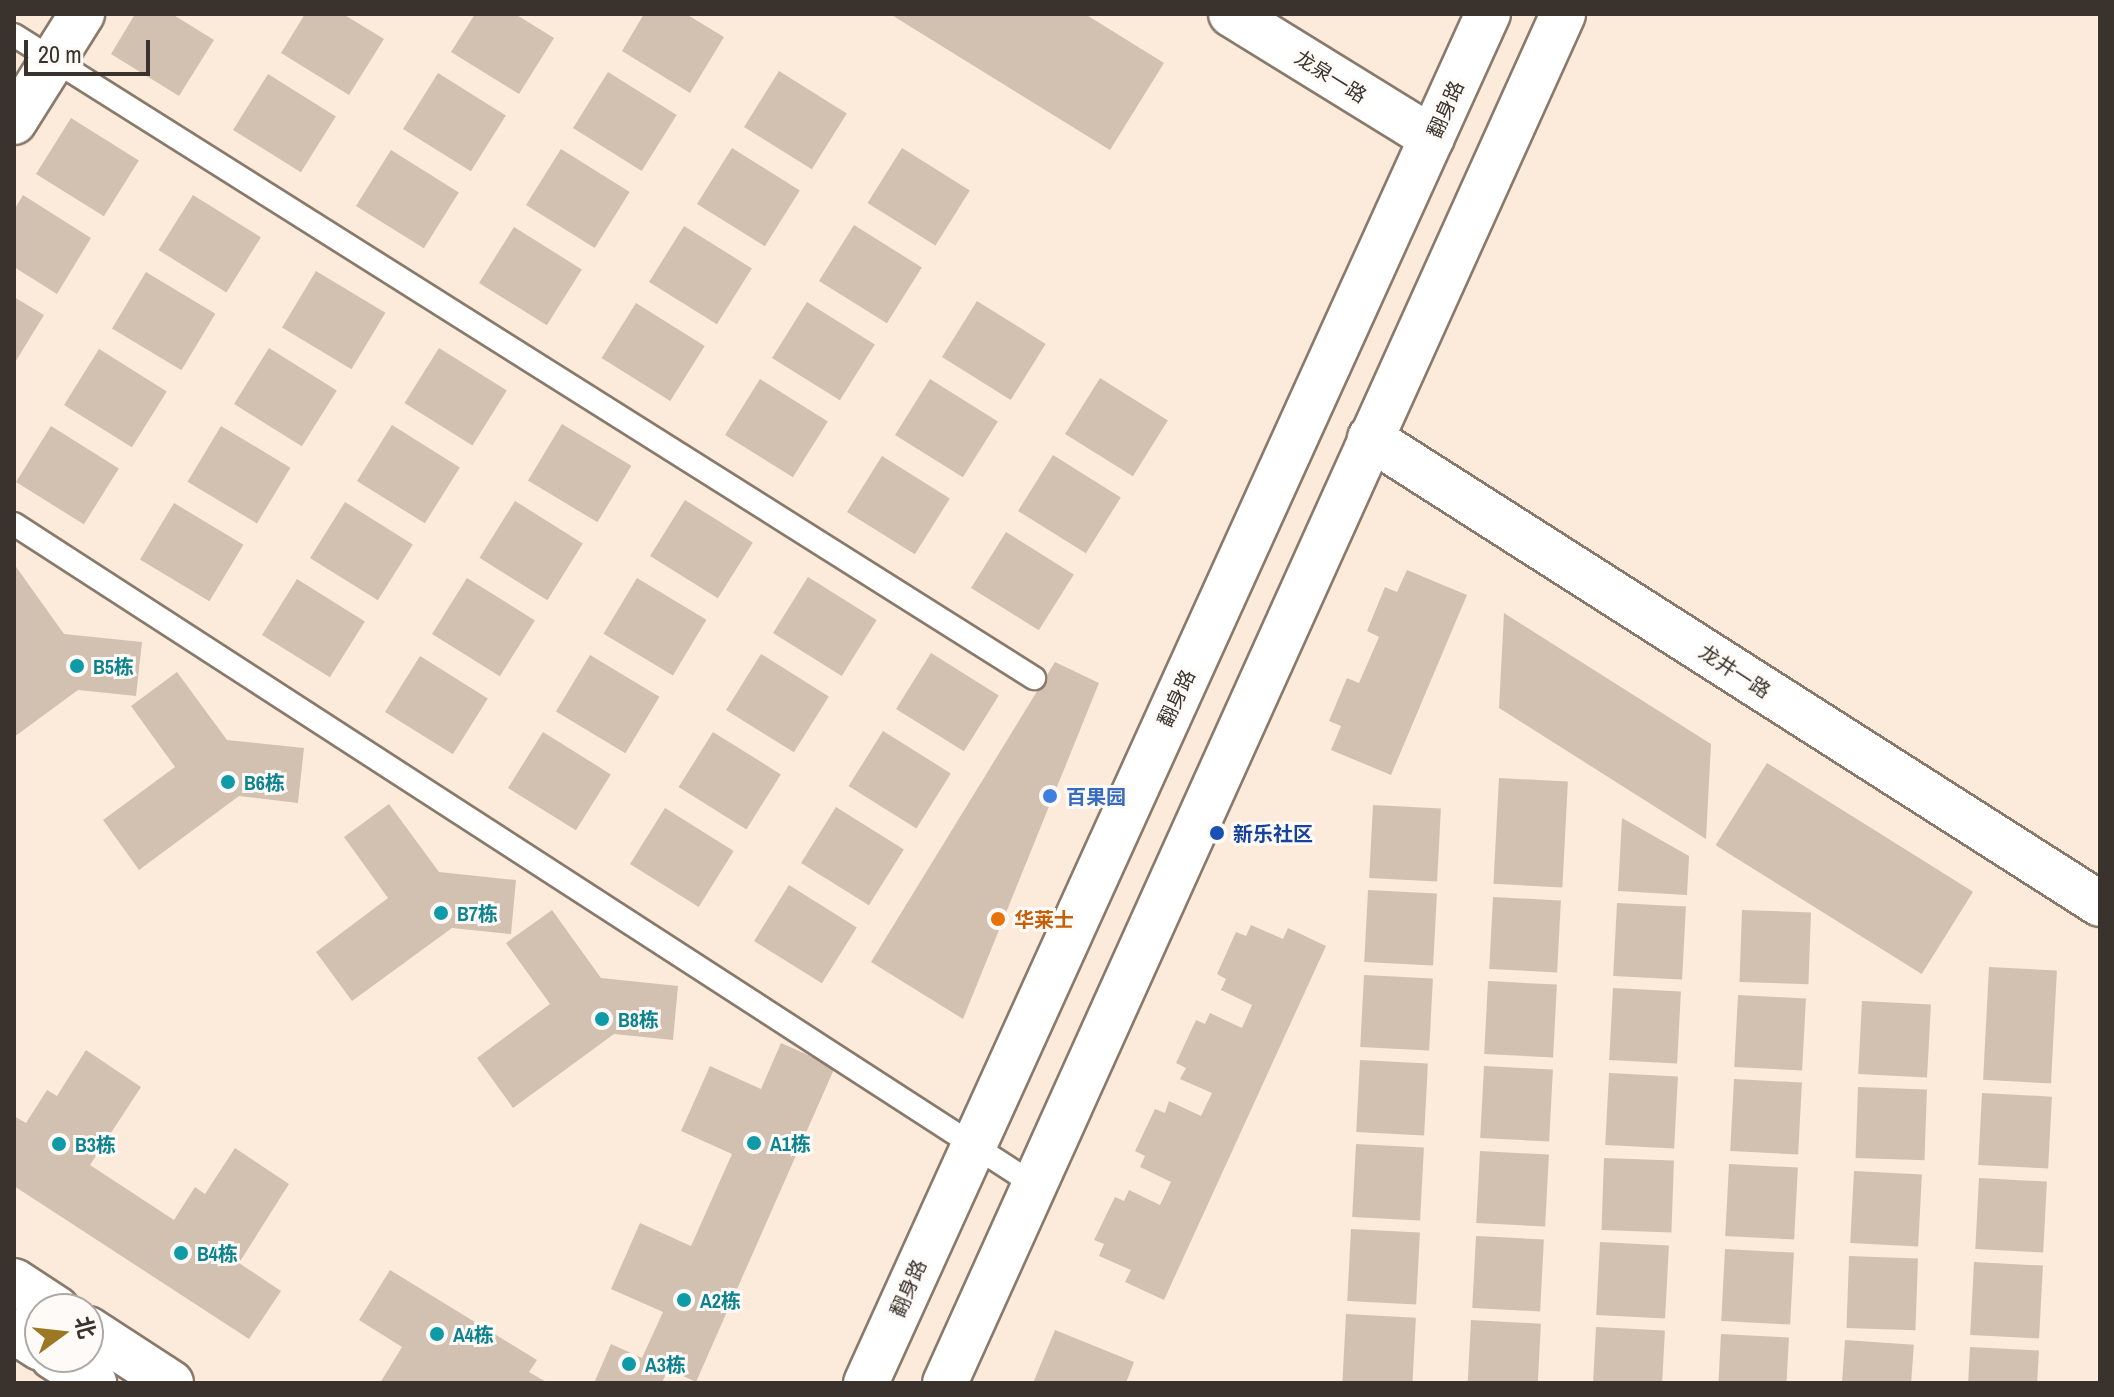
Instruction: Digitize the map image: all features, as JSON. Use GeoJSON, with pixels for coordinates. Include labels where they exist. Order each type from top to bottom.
{"type":"FeatureCollection","features":[{"type":"Feature","properties":{"kind":"main road"},"geometry":{"type":"LineString","coordinates":[[14,122],[82,14]]}},
{"type":"Feature","properties":{"kind":"main road","name":"龙泉一路"},"geometry":{"type":"LineString","coordinates":[[1231,14],[1432,138]]}},
{"type":"Feature","properties":{"kind":"main road","name":"翻身路"},"geometry":{"type":"LineString","coordinates":[[866,1383],[1488,14]]}},
{"type":"Feature","properties":{"kind":"main road"},"geometry":{"type":"LineString","coordinates":[[945,1383],[1563,14]]}},
{"type":"Feature","properties":{"kind":"main road","name":"龙井一路"},"geometry":{"type":"LineString","coordinates":[[1370,438],[2100,904]]}},
{"type":"Feature","properties":{"kind":"main road"},"geometry":{"type":"LineString","coordinates":[[14,1281],[32,1293]]}},
{"type":"Feature","properties":{"kind":"main road"},"geometry":{"type":"LineString","coordinates":[[104,1339],[171,1383]]}},
{"type":"Feature","properties":{"kind":"lane"},"geometry":{"type":"LineString","coordinates":[[14,35],[1034,678]]}},
{"type":"Feature","properties":{"kind":"lane"},"geometry":{"type":"LineString","coordinates":[[14,524],[1033,1184]]}},
{"type":"Feature","properties":{"kind":"building"},"geometry":{"type":"Polygon","coordinates":[[[135,14],[172,14],[214,40],[179,96],[111,54],[135,14]]]}},
{"type":"Feature","properties":{"kind":"building"},"geometry":{"type":"Polygon","coordinates":[[[305,14],[343,14],[384,39],[349,95],[281,53],[305,14]]]}},
{"type":"Feature","properties":{"kind":"building"},"geometry":{"type":"Polygon","coordinates":[[[475,14],[515,14],[554,38],[519,94],[451,52],[475,14]]]}},
{"type":"Feature","properties":{"kind":"building"},"geometry":{"type":"Polygon","coordinates":[[[644,14],[686,14],[724,37],[690,93],[622,51],[644,14]]]}},
{"type":"Feature","properties":{"kind":"building"},"geometry":{"type":"Polygon","coordinates":[[[890,14],[1085,14],[1164,63],[1110,150],[890,14]]]}},
{"type":"Feature","properties":{"kind":"building"},"geometry":{"type":"Polygon","coordinates":[[[779,71],[847,113],[812,169],[744,127],[779,71]]]}},
{"type":"Feature","properties":{"kind":"building"},"geometry":{"type":"Polygon","coordinates":[[[608,72],[677,115],[642,171],[573,128],[608,72]]]}},
{"type":"Feature","properties":{"kind":"building"},"geometry":{"type":"Polygon","coordinates":[[[438,73],[506,115],[471,171],[403,129],[438,73]]]}},
{"type":"Feature","properties":{"kind":"building"},"geometry":{"type":"Polygon","coordinates":[[[268,74],[336,116],[301,172],[233,130],[268,74]]]}},
{"type":"Feature","properties":{"kind":"building"},"geometry":{"type":"Polygon","coordinates":[[[71,118],[139,160],[104,216],[36,174],[71,118]]]}},
{"type":"Feature","properties":{"kind":"building"},"geometry":{"type":"Polygon","coordinates":[[[732,148],[800,190],[765,246],[697,204],[732,148]]]}},
{"type":"Feature","properties":{"kind":"building"},"geometry":{"type":"Polygon","coordinates":[[[902,148],[970,190],[935,246],[868,203],[902,148]]]}},
{"type":"Feature","properties":{"kind":"building"},"geometry":{"type":"Polygon","coordinates":[[[561,149],[630,192],[595,248],[526,205],[561,149]]]}},
{"type":"Feature","properties":{"kind":"building"},"geometry":{"type":"Polygon","coordinates":[[[391,150],[459,192],[424,248],[356,206],[391,150]]]}},
{"type":"Feature","properties":{"kind":"building"},"geometry":{"type":"Polygon","coordinates":[[[23,195],[91,238],[57,294],[14,267],[14,210],[23,195]]]}},
{"type":"Feature","properties":{"kind":"building"},"geometry":{"type":"Polygon","coordinates":[[[193,195],[261,237],[226,293],[159,250],[193,195]]]}},
{"type":"Feature","properties":{"kind":"building"},"geometry":{"type":"Polygon","coordinates":[[[854,225],[922,267],[887,323],[819,281],[854,225]]]}},
{"type":"Feature","properties":{"kind":"building"},"geometry":{"type":"Polygon","coordinates":[[[684,226],[752,268],[717,324],[649,282],[684,226]]]}},
{"type":"Feature","properties":{"kind":"building"},"geometry":{"type":"Polygon","coordinates":[[[514,227],[582,269],[547,325],[479,283],[514,227]]]}},
{"type":"Feature","properties":{"kind":"building"},"geometry":{"type":"Polygon","coordinates":[[[316,271],[385,313],[351,369],[282,328],[316,271]]]}},
{"type":"Feature","properties":{"kind":"building"},"geometry":{"type":"Polygon","coordinates":[[[146,272],[215,314],[181,370],[112,329],[146,272]]]}},
{"type":"Feature","properties":{"kind":"building"},"geometry":{"type":"Polygon","coordinates":[[[14,297],[44,315],[14,364],[14,297]]]}},
{"type":"Feature","properties":{"kind":"building"},"geometry":{"type":"Polygon","coordinates":[[[977,301],[1046,344],[1011,400],[942,357],[977,301]]]}},
{"type":"Feature","properties":{"kind":"building"},"geometry":{"type":"Polygon","coordinates":[[[807,302],[875,344],[840,400],[772,358],[807,302]]]}},
{"type":"Feature","properties":{"kind":"building"},"geometry":{"type":"Polygon","coordinates":[[[636,303],[705,346],[670,401],[602,358],[636,303]]]}},
{"type":"Feature","properties":{"kind":"building"},"geometry":{"type":"Polygon","coordinates":[[[269,348],[337,390],[302,446],[234,404],[269,348]]]}},
{"type":"Feature","properties":{"kind":"building"},"geometry":{"type":"Polygon","coordinates":[[[439,348],[507,390],[472,446],[405,403],[439,348]]]}},
{"type":"Feature","properties":{"kind":"building"},"geometry":{"type":"Polygon","coordinates":[[[99,349],[167,391],[132,447],[64,405],[99,349]]]}},
{"type":"Feature","properties":{"kind":"building"},"geometry":{"type":"Polygon","coordinates":[[[1100,378],[1168,420],[1133,476],[1065,434],[1100,378]]]}},
{"type":"Feature","properties":{"kind":"building"},"geometry":{"type":"Polygon","coordinates":[[[760,379],[828,421],[793,477],[725,435],[760,379]]]}},
{"type":"Feature","properties":{"kind":"building"},"geometry":{"type":"Polygon","coordinates":[[[930,379],[998,421],[963,477],[895,435],[930,379]]]}},
{"type":"Feature","properties":{"kind":"building"},"geometry":{"type":"Polygon","coordinates":[[[562,424],[631,466],[597,522],[528,481],[562,424]]]}},
{"type":"Feature","properties":{"kind":"building"},"geometry":{"type":"Polygon","coordinates":[[[392,425],[460,467],[425,523],[357,481],[392,425]]]}},
{"type":"Feature","properties":{"kind":"building"},"geometry":{"type":"Polygon","coordinates":[[[51,426],[119,468],[84,524],[16,482],[51,426]]]}},
{"type":"Feature","properties":{"kind":"building"},"geometry":{"type":"Polygon","coordinates":[[[221,426],[290,468],[257,523],[188,482],[221,426]]]}},
{"type":"Feature","properties":{"kind":"building"},"geometry":{"type":"Polygon","coordinates":[[[1053,455],[1121,497],[1086,553],[1018,511],[1053,455]]]}},
{"type":"Feature","properties":{"kind":"building"},"geometry":{"type":"Polygon","coordinates":[[[882,456],[950,498],[915,554],[847,512],[882,456]]]}},
{"type":"Feature","properties":{"kind":"building"},"geometry":{"type":"Polygon","coordinates":[[[685,500],[753,542],[718,598],[650,556],[685,500]]]}},
{"type":"Feature","properties":{"kind":"building"},"geometry":{"type":"Polygon","coordinates":[[[515,501],[583,543],[547,600],[479,558],[515,501]]]}},
{"type":"Feature","properties":{"kind":"building"},"geometry":{"type":"Polygon","coordinates":[[[345,502],[413,544],[378,600],[310,558],[345,502]]]}},
{"type":"Feature","properties":{"kind":"building"},"geometry":{"type":"Polygon","coordinates":[[[174,503],[243,545],[209,601],[140,560],[174,503]]]}},
{"type":"Feature","properties":{"kind":"building"},"geometry":{"type":"Polygon","coordinates":[[[1006,532],[1074,574],[1039,630],[971,588],[1006,532]]]}},
{"type":"Feature","properties":{"kind":"building","name":"B5栋"},"geometry":{"type":"Polygon","coordinates":[[[14,564],[64,634],[142,642],[136,696],[78,690],[14,737],[14,564]]]}},
{"type":"Feature","properties":{"kind":"building"},"geometry":{"type":"Polygon","coordinates":[[[1407,570],[1467,595],[1391,775],[1331,750],[1341,726],[1329,721],[1347,678],[1359,683],[1379,637],[1367,631],[1385,587],[1397,592],[1407,570]]]}},
{"type":"Feature","properties":{"kind":"building"},"geometry":{"type":"Polygon","coordinates":[[[808,577],[877,620],[842,676],[773,633],[808,577]]]}},
{"type":"Feature","properties":{"kind":"building"},"geometry":{"type":"Polygon","coordinates":[[[467,578],[535,620],[500,676],[432,634],[467,578]]]}},
{"type":"Feature","properties":{"kind":"building"},"geometry":{"type":"Polygon","coordinates":[[[637,578],[706,620],[673,675],[604,634],[637,578]]]}},
{"type":"Feature","properties":{"kind":"building"},"geometry":{"type":"Polygon","coordinates":[[[297,579],[365,621],[330,677],[262,635],[297,579]]]}},
{"type":"Feature","properties":{"kind":"building"},"geometry":{"type":"Polygon","coordinates":[[[1504,613],[1711,744],[1706,839],[1499,708],[1504,613]]]}},
{"type":"Feature","properties":{"kind":"building"},"geometry":{"type":"Polygon","coordinates":[[[931,653],[999,695],[964,751],[896,709],[931,653]]]}},
{"type":"Feature","properties":{"kind":"building"},"geometry":{"type":"Polygon","coordinates":[[[761,654],[829,696],[794,752],[726,710],[761,654]]]}},
{"type":"Feature","properties":{"kind":"building"},"geometry":{"type":"Polygon","coordinates":[[[590,655],[659,697],[625,753],[556,712],[590,655]]]}},
{"type":"Feature","properties":{"kind":"building"},"geometry":{"type":"Polygon","coordinates":[[[420,656],[488,698],[453,754],[385,712],[420,656]]]}},
{"type":"Feature","properties":{"kind":"building"},"geometry":{"type":"Polygon","coordinates":[[[1055,662],[1099,683],[963,1019],[871,962],[1055,662]]]}},
{"type":"Feature","properties":{"kind":"building","name":"B6栋"},"geometry":{"type":"Polygon","coordinates":[[[177,672],[227,740],[304,748],[298,803],[239,796],[139,870],[103,820],[175,767],[131,706],[177,672]]]}},
{"type":"Feature","properties":{"kind":"building"},"geometry":{"type":"Polygon","coordinates":[[[883,731],[951,773],[916,829],[849,786],[883,731]]]}},
{"type":"Feature","properties":{"kind":"building"},"geometry":{"type":"Polygon","coordinates":[[[543,732],[611,774],[576,830],[508,788],[543,732]]]}},
{"type":"Feature","properties":{"kind":"building"},"geometry":{"type":"Polygon","coordinates":[[[713,732],[781,774],[746,830],[679,787],[713,732]]]}},
{"type":"Feature","properties":{"kind":"building"},"geometry":{"type":"Polygon","coordinates":[[[1767,763],[1973,892],[1922,974],[1716,845],[1767,763]]]}},
{"type":"Feature","properties":{"kind":"building"},"geometry":{"type":"Polygon","coordinates":[[[1499,778],[1568,782],[1562,887],[1493,884],[1499,778]]]}},
{"type":"Feature","properties":{"kind":"building","name":"B7栋"},"geometry":{"type":"Polygon","coordinates":[[[389,804],[439,872],[516,880],[511,934],[452,928],[352,1001],[316,952],[388,898],[344,837],[389,804]]]}},
{"type":"Feature","properties":{"kind":"building"},"geometry":{"type":"Polygon","coordinates":[[[1373,805],[1441,809],[1437,881],[1369,878],[1373,805]]]}},
{"type":"Feature","properties":{"kind":"building"},"geometry":{"type":"Polygon","coordinates":[[[836,807],[904,849],[869,905],[801,863],[836,807]]]}},
{"type":"Feature","properties":{"kind":"building"},"geometry":{"type":"Polygon","coordinates":[[[665,808],[734,851],[699,907],[630,864],[665,808]]]}},
{"type":"Feature","properties":{"kind":"building"},"geometry":{"type":"Polygon","coordinates":[[[1622,818],[1689,856],[1687,895],[1618,891],[1622,818]]]}},
{"type":"Feature","properties":{"kind":"building"},"geometry":{"type":"Polygon","coordinates":[[[789,885],[857,927],[822,983],[754,941],[789,885]]]}},
{"type":"Feature","properties":{"kind":"building"},"geometry":{"type":"Polygon","coordinates":[[[1368,890],[1437,894],[1433,966],[1364,962],[1368,890]]]}},
{"type":"Feature","properties":{"kind":"building"},"geometry":{"type":"Polygon","coordinates":[[[1493,897],[1561,901],[1557,972],[1489,969],[1493,897]]]}},
{"type":"Feature","properties":{"kind":"building"},"geometry":{"type":"Polygon","coordinates":[[[1617,903],[1686,907],[1682,980],[1613,976],[1617,903]]]}},
{"type":"Feature","properties":{"kind":"building","name":"B8栋"},"geometry":{"type":"Polygon","coordinates":[[[552,910],[601,978],[678,986],[673,1040],[614,1034],[513,1108],[477,1058],[550,1004],[506,943],[552,910]]]}},
{"type":"Feature","properties":{"kind":"building"},"geometry":{"type":"Polygon","coordinates":[[[1742,910],[1811,912],[1808,984],[1739,982],[1742,910]]]}},
{"type":"Feature","properties":{"kind":"building"},"geometry":{"type":"Polygon","coordinates":[[[1251,925],[1283,939],[1288,928],[1326,946],[1164,1300],[1125,1282],[1131,1270],[1099,1256],[1104,1244],[1094,1240],[1115,1197],[1124,1201],[1129,1190],[1160,1205],[1171,1182],[1140,1167],[1145,1156],[1135,1151],[1155,1109],[1165,1113],[1169,1101],[1201,1116],[1212,1093],[1180,1079],[1186,1068],[1176,1063],[1196,1020],[1205,1024],[1210,1013],[1242,1028],[1252,1005],[1221,990],[1226,979],[1217,974],[1236,932],[1246,936],[1251,925]]]}},
{"type":"Feature","properties":{"kind":"building"},"geometry":{"type":"Polygon","coordinates":[[[1989,967],[2057,971],[2051,1083],[1983,1080],[1989,967]]]}},
{"type":"Feature","properties":{"kind":"building"},"geometry":{"type":"Polygon","coordinates":[[[1364,975],[1433,979],[1429,1051],[1360,1047],[1364,975]]]}},
{"type":"Feature","properties":{"kind":"building"},"geometry":{"type":"Polygon","coordinates":[[[1488,981],[1557,985],[1553,1058],[1484,1054],[1488,981]]]}},
{"type":"Feature","properties":{"kind":"building"},"geometry":{"type":"Polygon","coordinates":[[[1613,988],[1681,992],[1677,1063],[1609,1060],[1613,988]]]}},
{"type":"Feature","properties":{"kind":"building"},"geometry":{"type":"Polygon","coordinates":[[[1738,995],[1806,999],[1802,1070],[1734,1067],[1738,995]]]}},
{"type":"Feature","properties":{"kind":"building"},"geometry":{"type":"Polygon","coordinates":[[[1862,1001],[1931,1005],[1927,1078],[1858,1074],[1862,1001]]]}},
{"type":"Feature","properties":{"kind":"building"},"geometry":{"type":"Polygon","coordinates":[[[781,1043],[835,1067],[696,1382],[668,1369],[662,1383],[594,1383],[611,1344],[642,1358],[663,1312],[611,1289],[640,1223],[691,1246],[732,1154],[681,1131],[710,1066],[761,1089],[781,1043]]]}},
{"type":"Feature","properties":{"kind":"building"},"geometry":{"type":"Polygon","coordinates":[[[86,1050],[141,1087],[90,1165],[174,1220],[195,1187],[205,1194],[235,1148],[289,1184],[239,1263],[281,1291],[249,1339],[14,1186],[14,1116],[26,1123],[47,1090],[57,1096],[86,1050]]]}},
{"type":"Feature","properties":{"kind":"building"},"geometry":{"type":"Polygon","coordinates":[[[1360,1060],[1428,1064],[1424,1135],[1356,1132],[1360,1060]]]}},
{"type":"Feature","properties":{"kind":"building"},"geometry":{"type":"Polygon","coordinates":[[[1484,1066],[1553,1070],[1549,1142],[1480,1138],[1484,1066]]]}},
{"type":"Feature","properties":{"kind":"building"},"geometry":{"type":"Polygon","coordinates":[[[1609,1073],[1678,1077],[1674,1149],[1605,1145],[1609,1073]]]}},
{"type":"Feature","properties":{"kind":"building"},"geometry":{"type":"Polygon","coordinates":[[[1734,1079],[1802,1083],[1798,1154],[1730,1151],[1734,1079]]]}},
{"type":"Feature","properties":{"kind":"building"},"geometry":{"type":"Polygon","coordinates":[[[1858,1087],[1927,1089],[1924,1160],[1856,1158],[1858,1087]]]}},
{"type":"Feature","properties":{"kind":"building"},"geometry":{"type":"Polygon","coordinates":[[[1982,1093],[2052,1097],[2048,1169],[1978,1165],[1982,1093]]]}},
{"type":"Feature","properties":{"kind":"building"},"geometry":{"type":"Polygon","coordinates":[[[1356,1144],[1424,1148],[1420,1220],[1352,1217],[1356,1144]]]}},
{"type":"Feature","properties":{"kind":"building"},"geometry":{"type":"Polygon","coordinates":[[[1480,1151],[1549,1155],[1545,1227],[1476,1223],[1480,1151]]]}},
{"type":"Feature","properties":{"kind":"building"},"geometry":{"type":"Polygon","coordinates":[[[1604,1158],[1674,1160],[1671,1232],[1601,1230],[1604,1158]]]}},
{"type":"Feature","properties":{"kind":"building"},"geometry":{"type":"Polygon","coordinates":[[[1729,1164],[1798,1168],[1794,1240],[1725,1236],[1729,1164]]]}},
{"type":"Feature","properties":{"kind":"building"},"geometry":{"type":"Polygon","coordinates":[[[1854,1171],[1922,1175],[1918,1246],[1850,1243],[1854,1171]]]}},
{"type":"Feature","properties":{"kind":"building"},"geometry":{"type":"Polygon","coordinates":[[[1979,1178],[2047,1182],[2043,1252],[1975,1249],[1979,1178]]]}},
{"type":"Feature","properties":{"kind":"building"},"geometry":{"type":"Polygon","coordinates":[[[1351,1229],[1420,1233],[1416,1305],[1347,1301],[1351,1229]]]}},
{"type":"Feature","properties":{"kind":"building"},"geometry":{"type":"Polygon","coordinates":[[[1476,1236],[1544,1240],[1540,1311],[1472,1308],[1476,1236]]]}},
{"type":"Feature","properties":{"kind":"building"},"geometry":{"type":"Polygon","coordinates":[[[1600,1242],[1669,1246],[1665,1319],[1596,1315],[1600,1242]]]}},
{"type":"Feature","properties":{"kind":"building"},"geometry":{"type":"Polygon","coordinates":[[[1725,1249],[1794,1253],[1790,1325],[1721,1321],[1725,1249]]]}},
{"type":"Feature","properties":{"kind":"building"},"geometry":{"type":"Polygon","coordinates":[[[1849,1256],[1918,1258],[1915,1330],[1846,1328],[1849,1256]]]}},
{"type":"Feature","properties":{"kind":"building"},"geometry":{"type":"Polygon","coordinates":[[[1974,1262],[2043,1266],[2039,1339],[1970,1335],[1974,1262]]]}},
{"type":"Feature","properties":{"kind":"building","name":"A4栋"},"geometry":{"type":"Polygon","coordinates":[[[390,1270],[537,1360],[529,1372],[548,1383],[380,1383],[402,1347],[359,1320],[390,1270]]]}},
{"type":"Feature","properties":{"kind":"building"},"geometry":{"type":"Polygon","coordinates":[[[1346,1314],[1416,1318],[1412,1383],[1342,1383],[1346,1314]]]}},
{"type":"Feature","properties":{"kind":"building"},"geometry":{"type":"Polygon","coordinates":[[[1471,1320],[1541,1324],[1538,1383],[1468,1383],[1471,1320]]]}},
{"type":"Feature","properties":{"kind":"building"},"geometry":{"type":"Polygon","coordinates":[[[1596,1327],[1665,1331],[1662,1383],[1593,1383],[1596,1327]]]}},
{"type":"Feature","properties":{"kind":"building"},"geometry":{"type":"Polygon","coordinates":[[[1055,1330],[1134,1362],[1126,1383],[1033,1383],[1055,1330]]]}},
{"type":"Feature","properties":{"kind":"building"},"geometry":{"type":"Polygon","coordinates":[[[1721,1334],[1789,1338],[1787,1383],[1718,1383],[1721,1334]]]}},
{"type":"Feature","properties":{"kind":"building"},"geometry":{"type":"Polygon","coordinates":[[[1845,1340],[1914,1345],[1911,1383],[1842,1383],[1845,1340]]]}},
{"type":"Feature","properties":{"kind":"building"},"geometry":{"type":"Polygon","coordinates":[[[1970,1347],[2039,1351],[2037,1383],[1968,1383],[1970,1347]]]}},
{"type":"Feature","properties":{"kind":"place","name":"B5栋"},"geometry":{"type":"Point","coordinates":[77,666]}},
{"type":"Feature","properties":{"kind":"place","name":"B6栋"},"geometry":{"type":"Point","coordinates":[228,782]}},
{"type":"Feature","properties":{"kind":"place","name":"百果园"},"geometry":{"type":"Point","coordinates":[1050,796]}},
{"type":"Feature","properties":{"kind":"place","name":"新乐社区"},"geometry":{"type":"Point","coordinates":[1217,833]}},
{"type":"Feature","properties":{"kind":"place","name":"B7栋"},"geometry":{"type":"Point","coordinates":[441,913]}},
{"type":"Feature","properties":{"kind":"place","name":"华莱士"},"geometry":{"type":"Point","coordinates":[998,919]}},
{"type":"Feature","properties":{"kind":"place","name":"B8栋"},"geometry":{"type":"Point","coordinates":[602,1019]}},
{"type":"Feature","properties":{"kind":"place","name":"A1栋"},"geometry":{"type":"Point","coordinates":[754,1143]}},
{"type":"Feature","properties":{"kind":"place","name":"B3栋"},"geometry":{"type":"Point","coordinates":[59,1144]}},
{"type":"Feature","properties":{"kind":"place","name":"B4栋"},"geometry":{"type":"Point","coordinates":[181,1253]}},
{"type":"Feature","properties":{"kind":"place","name":"A2栋"},"geometry":{"type":"Point","coordinates":[684,1300]}},
{"type":"Feature","properties":{"kind":"place","name":"A4栋"},"geometry":{"type":"Point","coordinates":[437,1334]}},
{"type":"Feature","properties":{"kind":"place","name":"A3栋"},"geometry":{"type":"Point","coordinates":[629,1364]}}]}
